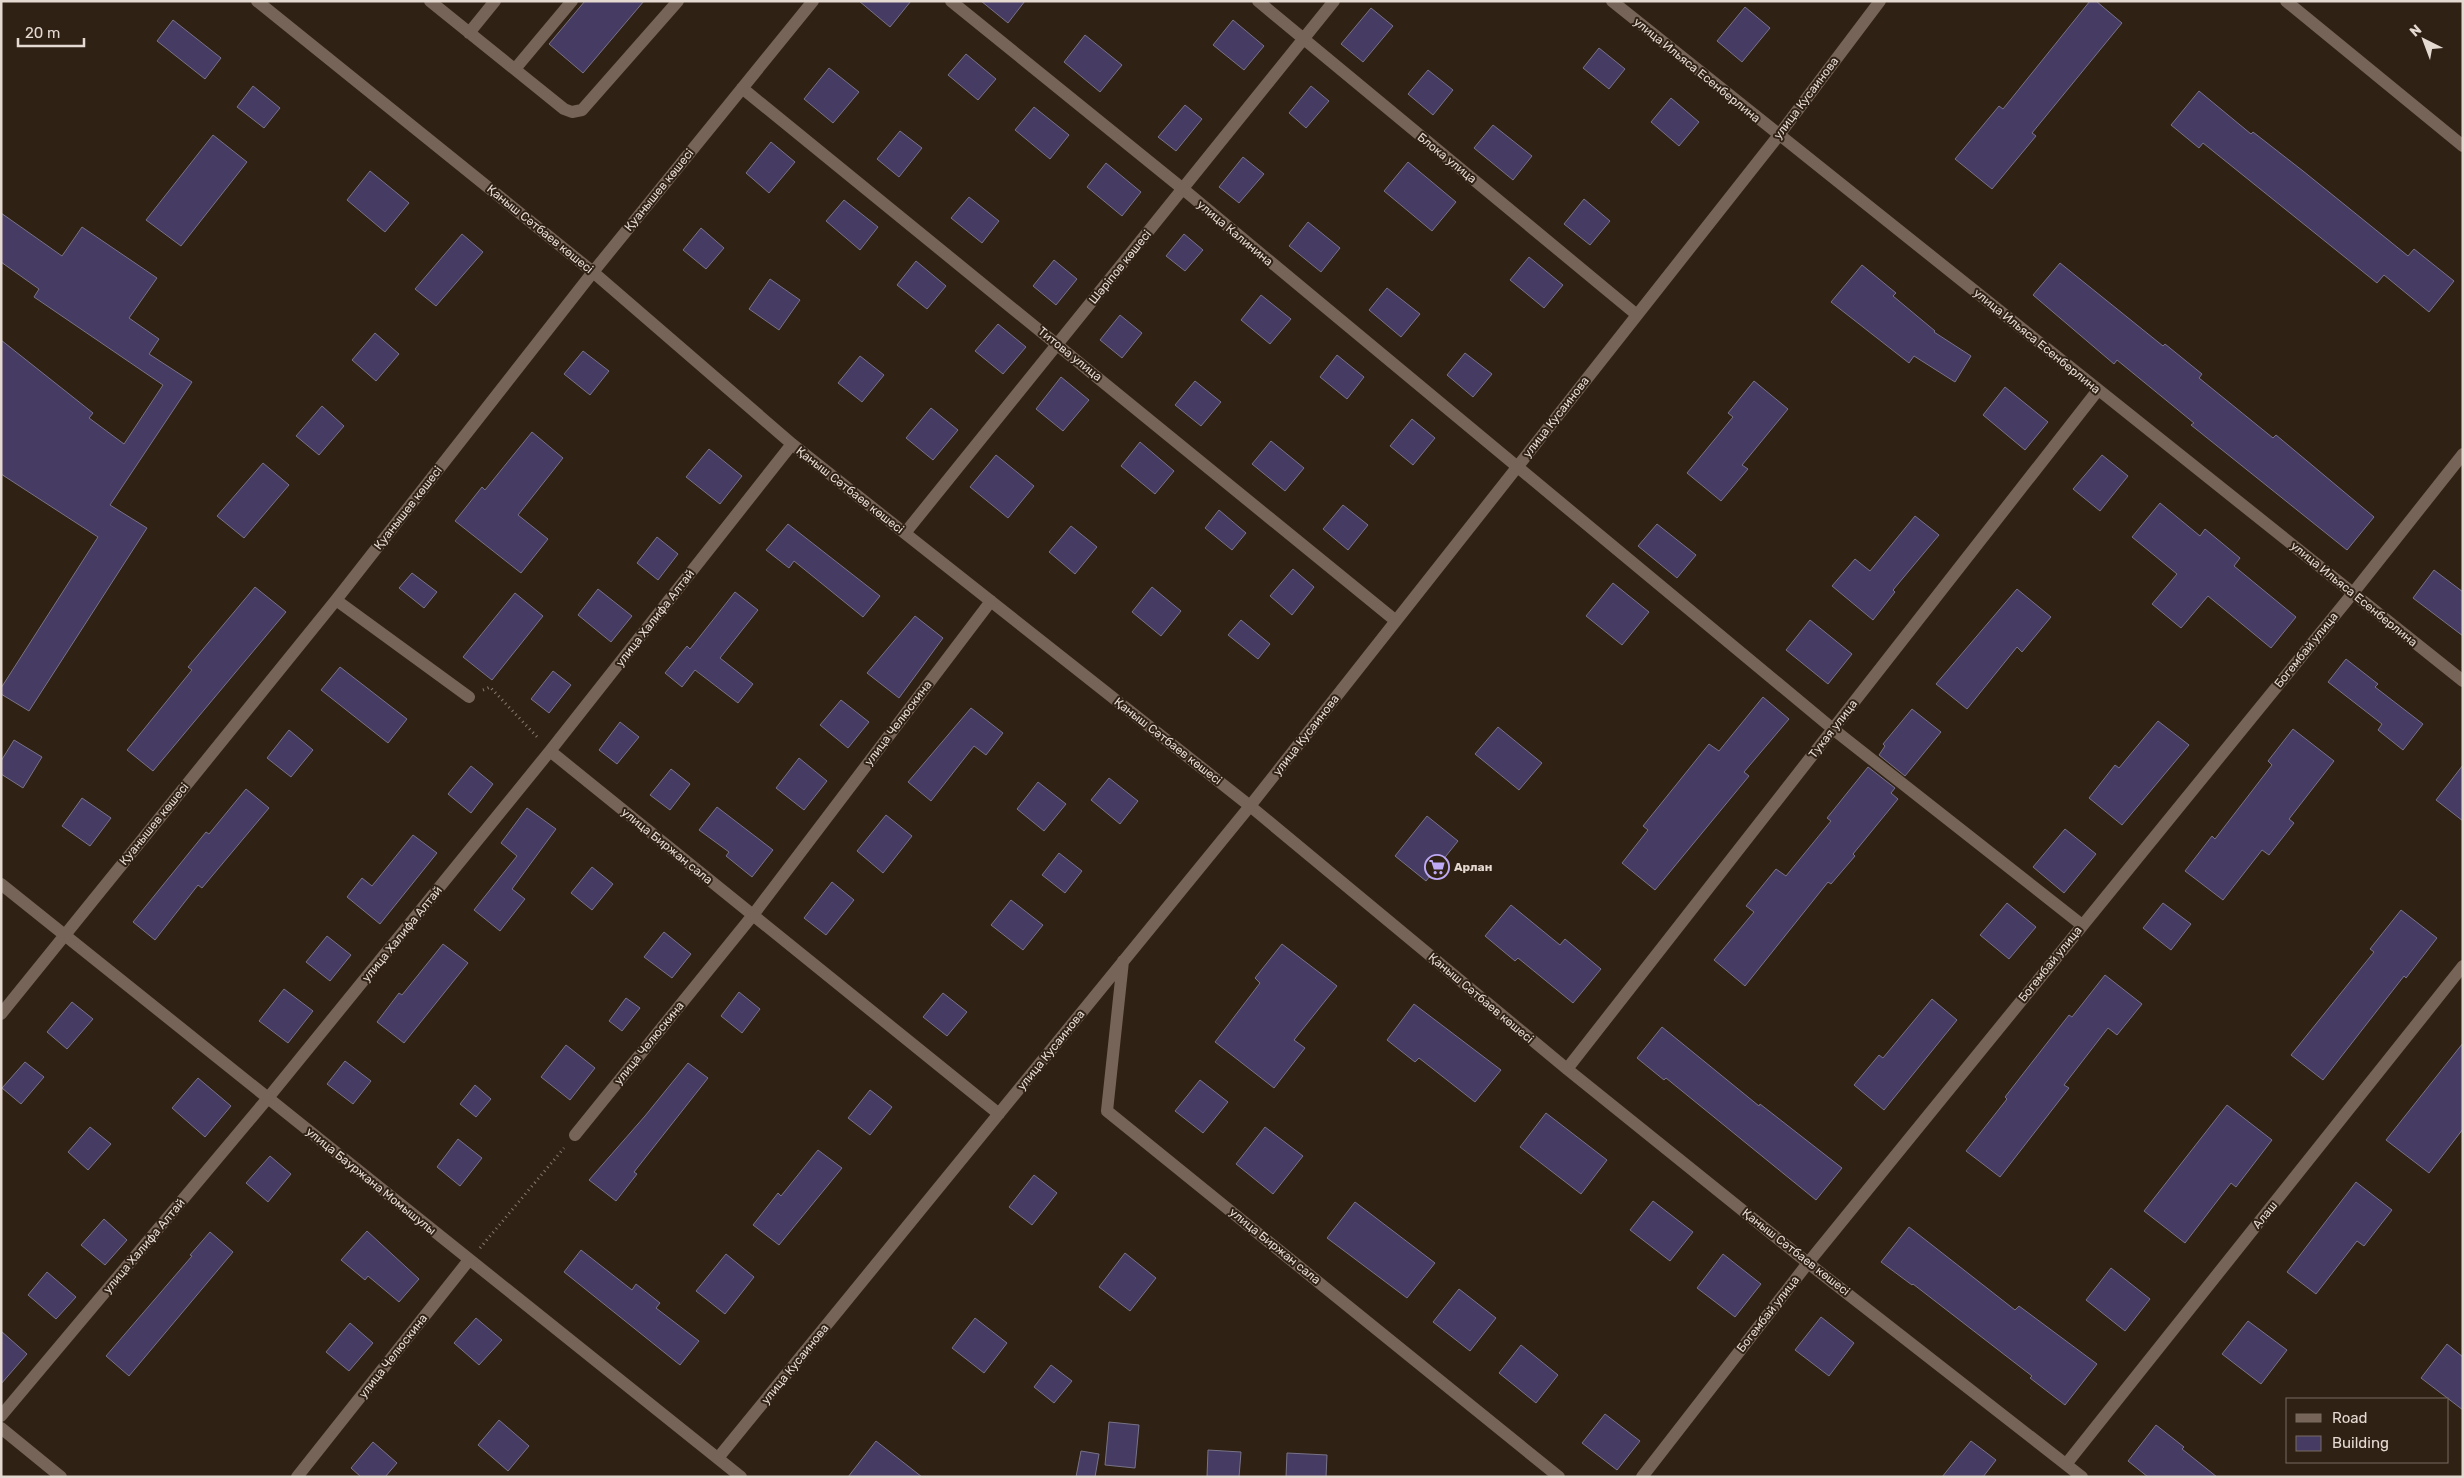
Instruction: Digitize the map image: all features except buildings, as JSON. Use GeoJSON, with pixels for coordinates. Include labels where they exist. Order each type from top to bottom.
{"type":"FeatureCollection","features":[{"type":"Feature","properties":{"kind":"street","name":"Қаныш Сәтбаев көшесі"},"geometry":{"type":"LineString","coordinates":[[256,1],[593,272],[792,444],[1250,806],[1567,1069],[1808,1262],[2067,1463],[2082,1477]]}},
{"type":"Feature","properties":{"kind":"street"},"geometry":{"type":"LineString","coordinates":[[430,1],[564,109],[572,112],[582,110],[678,1]]}},
{"type":"Feature","properties":{"kind":"street"},"geometry":{"type":"LineString","coordinates":[[469,33],[495,1]]}},
{"type":"Feature","properties":{"kind":"street"},"geometry":{"type":"LineString","coordinates":[[515,69],[572,1]]}},
{"type":"Feature","properties":{"kind":"street","name":"Қуанышев көшесі"},"geometry":{"type":"LineString","coordinates":[[1,1014],[336,600],[593,272],[813,1]]}},
{"type":"Feature","properties":{"kind":"street","name":"улица Калинина"},"geometry":{"type":"LineString","coordinates":[[951,1],[1183,189],[1833,729],[2082,925]]}},
{"type":"Feature","properties":{"kind":"street","name":"Блока улица"},"geometry":{"type":"LineString","coordinates":[[1258,1],[1637,315]]}},
{"type":"Feature","properties":{"kind":"street","name":"Шәріпов көшесі"},"geometry":{"type":"LineString","coordinates":[[905,533],[1334,1]]}},
{"type":"Feature","properties":{"kind":"street","name":"улица Ильяса Есенберлина"},"geometry":{"type":"LineString","coordinates":[[1612,1],[2463,681]]}},
{"type":"Feature","properties":{"kind":"street","name":"улица Кусаинова"},"geometry":{"type":"LineString","coordinates":[[718,1458],[1250,806],[1779,135],[1880,1]]}},
{"type":"Feature","properties":{"kind":"street"},"geometry":{"type":"LineString","coordinates":[[2286,1],[2463,146]]}},
{"type":"Feature","properties":{"kind":"street","name":"Титова улица"},"geometry":{"type":"LineString","coordinates":[[742,88],[1396,621]]}},
{"type":"Feature","properties":{"kind":"street","name":"Тукая улица"},"geometry":{"type":"LineString","coordinates":[[1567,1069],[2098,390]]}},
{"type":"Feature","properties":{"kind":"street","name":"улица Халифа Алтай"},"geometry":{"type":"LineString","coordinates":[[1,1416],[268,1098],[550,751],[792,444]]}},
{"type":"Feature","properties":{"kind":"street","name":"Богембай улица"},"geometry":{"type":"LineString","coordinates":[[1642,1477],[1808,1262],[2353,593],[2463,454]]}},
{"type":"Feature","properties":{"kind":"street"},"geometry":{"type":"LineString","coordinates":[[336,600],[470,697]]}},
{"type":"Feature","properties":{"kind":"street","name":"улица Челюскина"},"geometry":{"type":"LineString","coordinates":[[575,1135],[752,915],[991,601]]}},
{"type":"Feature","properties":{"kind":"street","name":"улица Биржан сала"},"geometry":{"type":"LineString","coordinates":[[550,751],[1000,1114]]}},
{"type":"Feature","properties":{"kind":"street","name":"улица Бауржана Момышулы"},"geometry":{"type":"LineString","coordinates":[[1,884],[741,1477]]}},
{"type":"Feature","properties":{"kind":"street","name":"улица Биржан сала"},"geometry":{"type":"LineString","coordinates":[[1123,961],[1107,1110],[1559,1477]]}},
{"type":"Feature","properties":{"kind":"street","name":"Алаш"},"geometry":{"type":"LineString","coordinates":[[2067,1463],[2463,966]]}},
{"type":"Feature","properties":{"kind":"street","name":"улица Челюскина"},"geometry":{"type":"LineString","coordinates":[[297,1477],[470,1260]]}},
{"type":"Feature","properties":{"kind":"street"},"geometry":{"type":"LineString","coordinates":[[1,1428],[61,1477]]}},
{"type":"Feature","properties":{"kind":"path"},"geometry":{"type":"LineString","coordinates":[[470,697],[490,687],[550,751]]}},
{"type":"Feature","properties":{"kind":"path"},"geometry":{"type":"LineString","coordinates":[[470,1260],[575,1135]]}},
{"type":"Feature","properties":{"kind":"place","name":"Арлан"},"geometry":{"type":"Point","coordinates":[1437,867]}}]}
